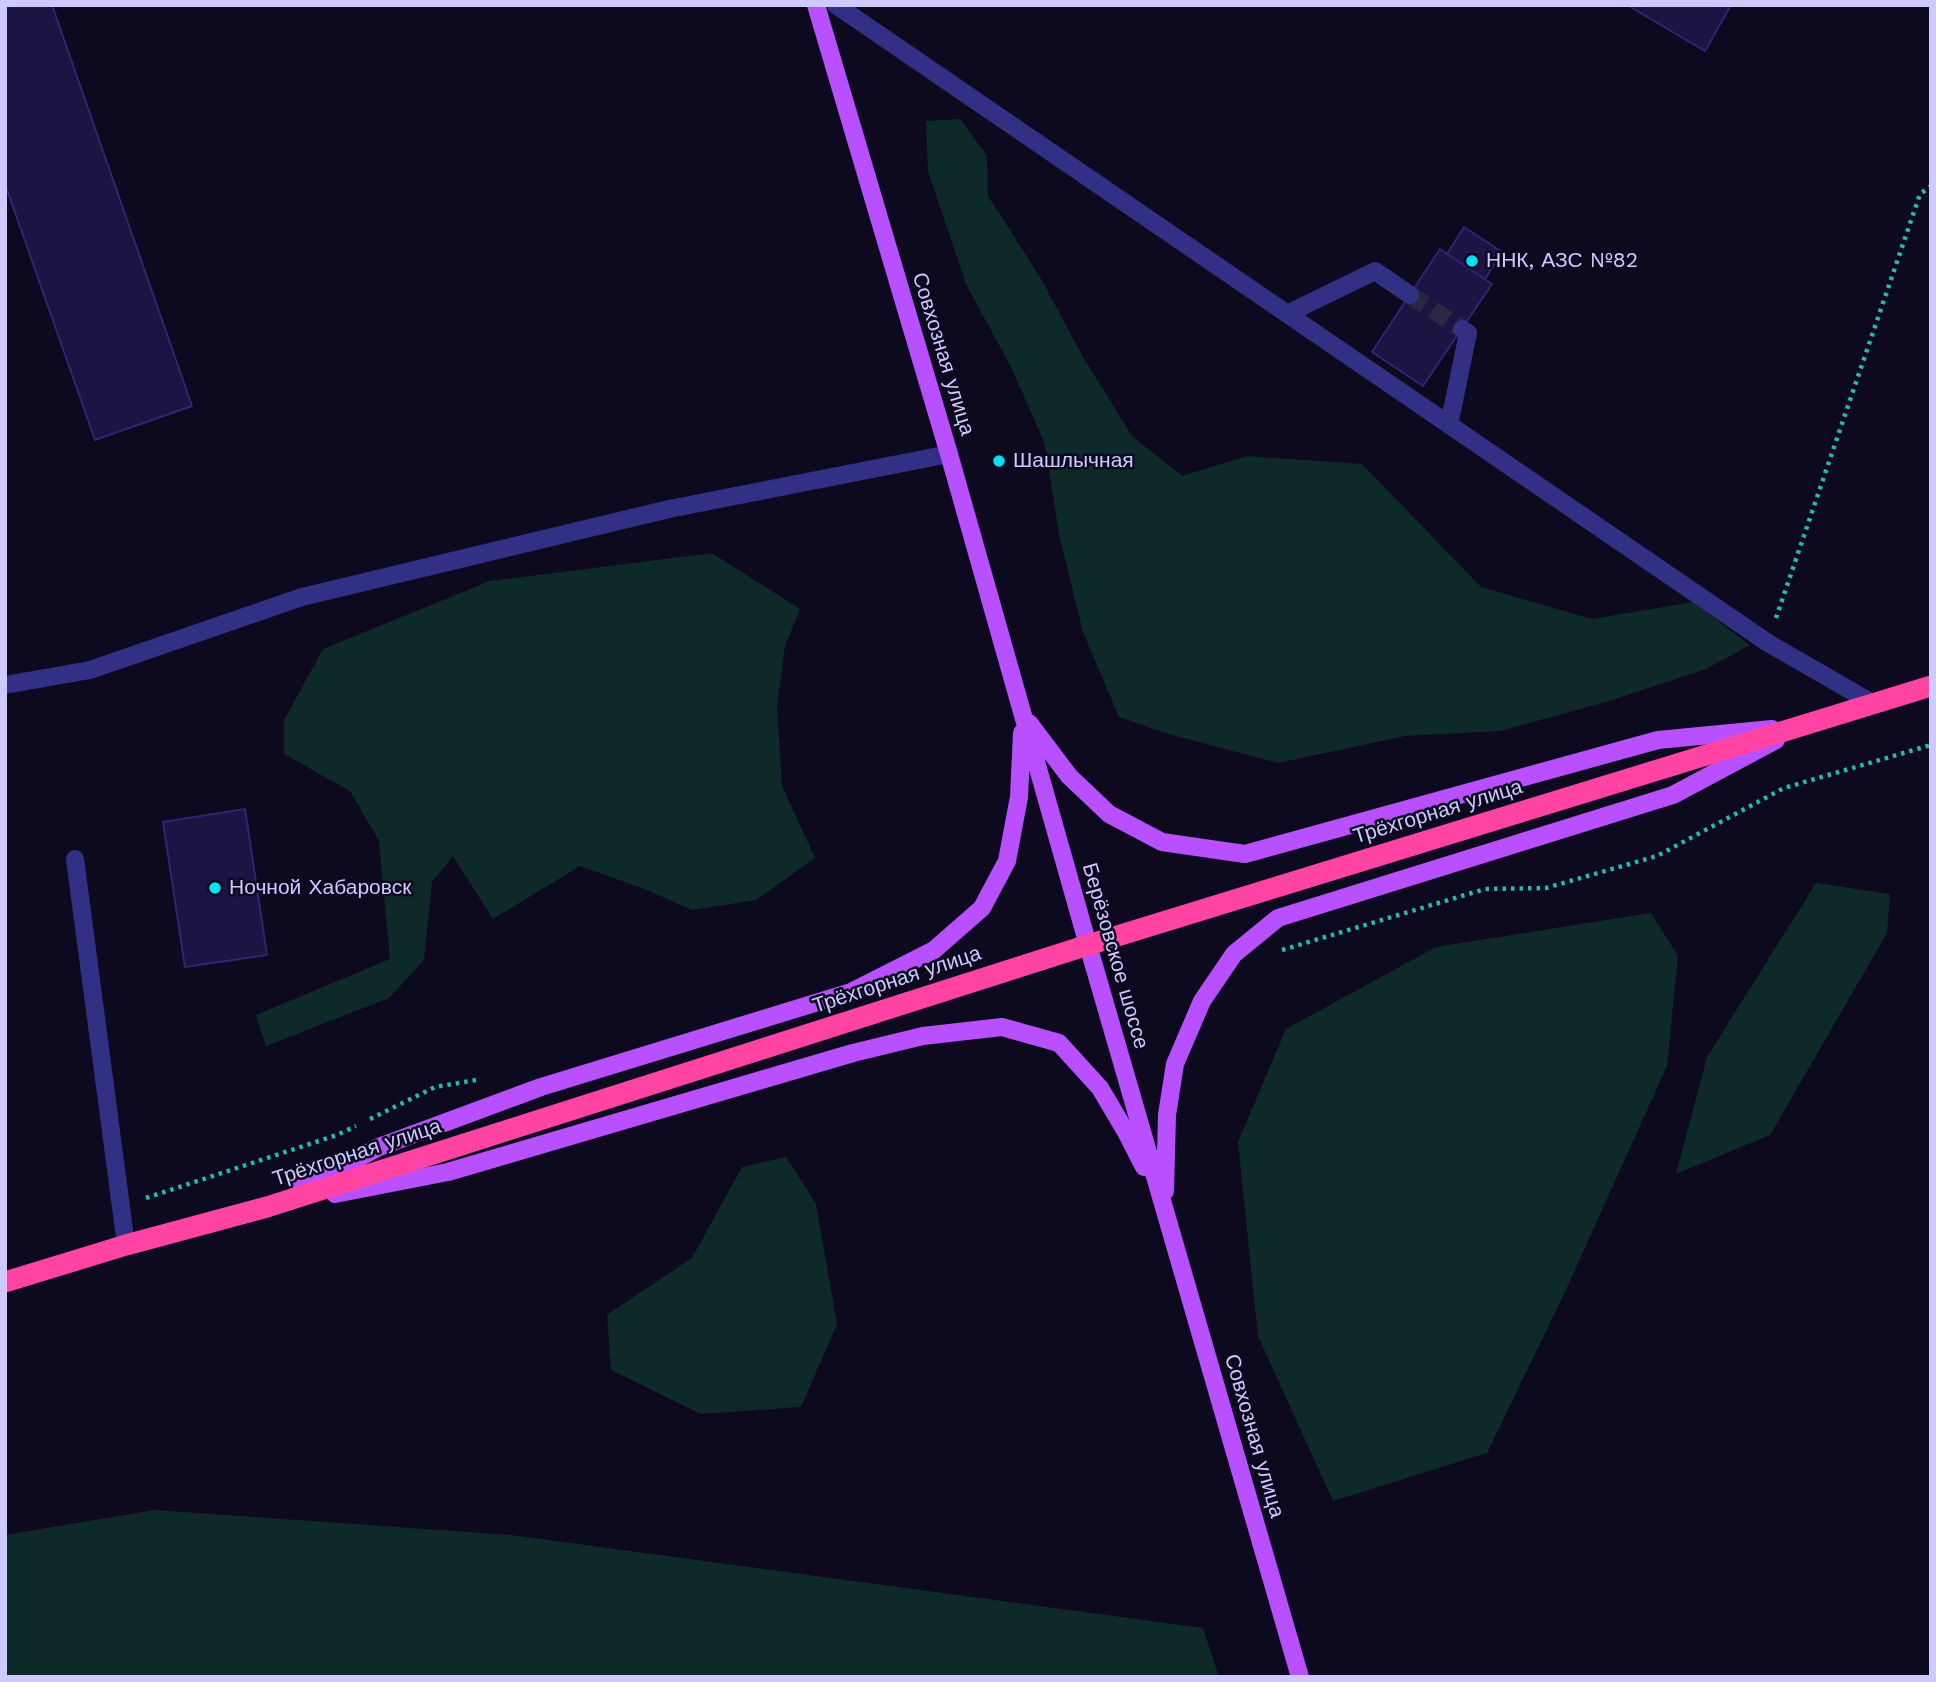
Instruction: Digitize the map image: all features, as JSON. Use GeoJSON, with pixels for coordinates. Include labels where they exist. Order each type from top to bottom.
{"type":"FeatureCollection","features":[{"type":"Feature","properties":{"kind":"highway"},"geometry":{"type":"LineString","coordinates":[[1874,704],[1931,686]]}},
{"type":"Feature","properties":{"kind":"highway","name":"Трёхгорная улица"},"geometry":{"type":"LineString","coordinates":[[5,1282],[126,1245],[267,1207],[1088,945],[1874,704]]}},
{"type":"Feature","properties":{"kind":"main road","name":"Совхозная улица"},"geometry":{"type":"LineString","coordinates":[[816,5],[949,454],[1023,716]]}},
{"type":"Feature","properties":{"kind":"main road"},"geometry":{"type":"LineString","coordinates":[[1023,716],[1069,776],[1109,814],[1162,842],[1245,854],[1658,740],[1803,726]]}},
{"type":"Feature","properties":{"kind":"main road"},"geometry":{"type":"LineString","coordinates":[[267,1207],[379,1147],[541,1087],[851,992],[934,950],[982,908],[1007,861],[1020,797],[1023,716]]}},
{"type":"Feature","properties":{"kind":"main road","name":"Берёзовское шоссе"},"geometry":{"type":"LineString","coordinates":[[1023,716],[1164,1208]]}},
{"type":"Feature","properties":{"kind":"main road"},"geometry":{"type":"LineString","coordinates":[[1164,1208],[1167,1115],[1175,1064],[1202,1001],[1234,954],[1278,918],[1673,795],[1803,726]]}},
{"type":"Feature","properties":{"kind":"main road"},"geometry":{"type":"LineString","coordinates":[[267,1207],[448,1172],[853,1053],[923,1036],[1002,1027],[1059,1043],[1068,1052],[1100,1088],[1126,1132],[1164,1208]]}},
{"type":"Feature","properties":{"kind":"main road","name":"Совхозная улица"},"geometry":{"type":"LineString","coordinates":[[1164,1208],[1300,1677]]}},
{"type":"Feature","properties":{"kind":"lane"},"geometry":{"type":"LineString","coordinates":[[835,5],[1768,643],[1874,704]]}},
{"type":"Feature","properties":{"kind":"lane"},"geometry":{"type":"LineString","coordinates":[[1287,314],[1375,271],[1410,295]]}},
{"type":"Feature","properties":{"kind":"lane"},"geometry":{"type":"LineString","coordinates":[[1449,425],[1468,333],[1462,329]]}},
{"type":"Feature","properties":{"kind":"lane"},"geometry":{"type":"LineString","coordinates":[[5,685],[90,670],[316,594],[669,509],[949,454]]}},
{"type":"Feature","properties":{"kind":"lane"},"geometry":{"type":"LineString","coordinates":[[75,859],[126,1245]]}},
{"type":"Feature","properties":{"kind":"path"},"geometry":{"type":"LineString","coordinates":[[1768,643],[1920,194],[1931,186]]}},
{"type":"Feature","properties":{"kind":"path"},"geometry":{"type":"LineString","coordinates":[[1273,953],[1485,889],[1546,888],[1657,856],[1784,789],[1931,745]]}},
{"type":"Feature","properties":{"kind":"green space"},"geometry":{"type":"Polygon","coordinates":[[[960,119],[987,156],[988,196],[1040,277],[1083,357],[1132,436],[1182,476],[1247,456],[1362,464],[1481,587],[1592,619],[1693,602],[1750,645],[1706,669],[1606,702],[1500,731],[1405,736],[1278,763],[1165,733],[1119,717],[1083,632],[1059,534],[1045,444],[1011,367],[966,284],[928,171],[926,121],[960,119]]]}},
{"type":"Feature","properties":{"kind":"green space"},"geometry":{"type":"Polygon","coordinates":[[[712,553],[800,609],[785,646],[777,706],[782,786],[815,858],[756,900],[692,910],[647,890],[580,866],[493,919],[453,856],[432,882],[424,960],[389,998],[266,1046],[256,1015],[390,959],[379,841],[350,791],[284,754],[284,720],[323,649],[490,581],[712,553]]]}},
{"type":"Feature","properties":{"kind":"green space"},"geometry":{"type":"Polygon","coordinates":[[[1816,883],[1890,894],[1887,933],[1770,1135],[1676,1174],[1707,1057],[1816,883]]]}},
{"type":"Feature","properties":{"kind":"green space"},"geometry":{"type":"Polygon","coordinates":[[[1651,913],[1678,956],[1667,1066],[1564,1294],[1487,1453],[1333,1501],[1258,1336],[1238,1142],[1286,1029],[1436,947],[1651,913]]]}},
{"type":"Feature","properties":{"kind":"green space"},"geometry":{"type":"Polygon","coordinates":[[[786,1157],[816,1204],[837,1324],[801,1407],[701,1414],[611,1370],[607,1315],[692,1258],[742,1167],[786,1157]]]}},
{"type":"Feature","properties":{"kind":"green space"},"geometry":{"type":"Polygon","coordinates":[[[155,1510],[511,1535],[1203,1628],[1219,1677],[5,1677],[5,1535],[155,1510]]]}},
{"type":"Feature","properties":{"kind":"building"},"geometry":{"type":"Polygon","coordinates":[[[5,5],[52,5],[192,406],[95,440],[5,184],[5,5]]]}},
{"type":"Feature","properties":{"kind":"building"},"geometry":{"type":"Polygon","coordinates":[[[1627,5],[1731,5],[1705,51],[1627,5]]]}},
{"type":"Feature","properties":{"kind":"building"},"geometry":{"type":"Polygon","coordinates":[[[1464,227],[1502,252],[1485,279],[1447,254],[1464,227]]]}},
{"type":"Feature","properties":{"kind":"building"},"geometry":{"type":"Polygon","coordinates":[[[1440,249],[1492,284],[1423,386],[1372,352],[1440,249]]]}},
{"type":"Feature","properties":{"kind":"building","name":"Ночной Хабаровск"},"geometry":{"type":"Polygon","coordinates":[[[245,809],[267,955],[185,967],[163,822],[245,809]]]}},
{"type":"Feature","properties":{"kind":"tunnel"},"geometry":{"type":"LineString","coordinates":[[1410,295],[1462,329]]}},
{"type":"Feature","properties":{"kind":"place","name":"ННК, АЗС №82"},"geometry":{"type":"Point","coordinates":[1472,261]}},
{"type":"Feature","properties":{"kind":"place","name":"Шашлычная"},"geometry":{"type":"Point","coordinates":[999,461]}},
{"type":"Feature","properties":{"kind":"place","name":"Ночной Хабаровск"},"geometry":{"type":"Point","coordinates":[215,888]}}]}
